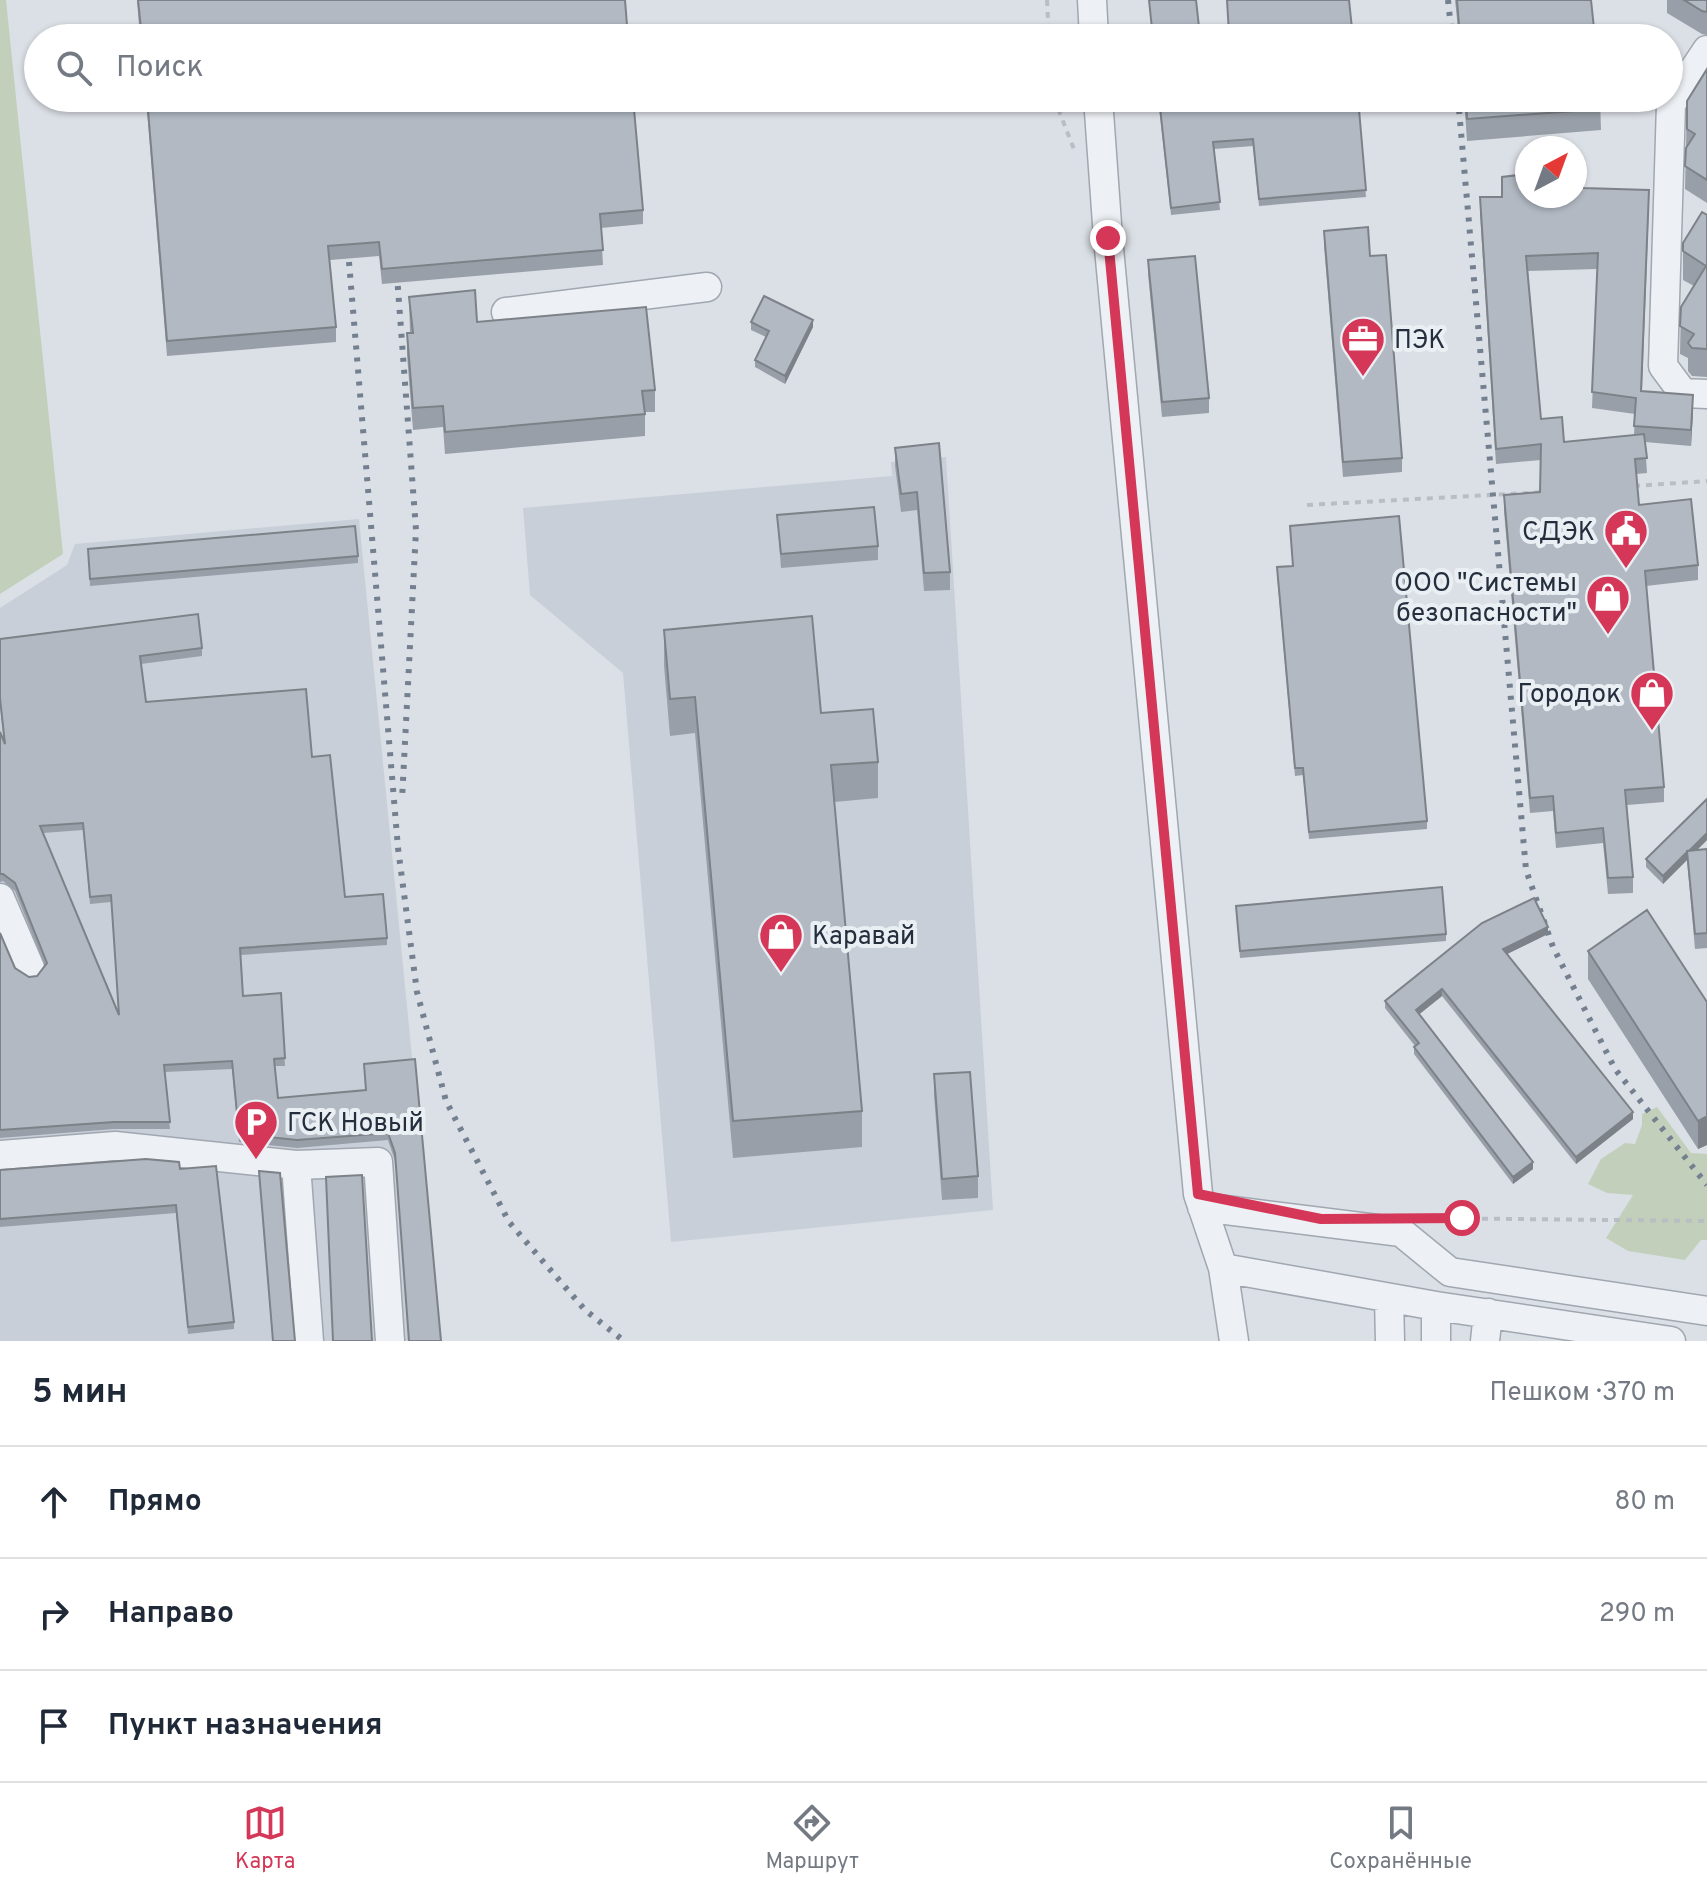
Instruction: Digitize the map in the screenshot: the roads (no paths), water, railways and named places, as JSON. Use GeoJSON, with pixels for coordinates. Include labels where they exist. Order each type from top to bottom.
{"type":"FeatureCollection","features":[{"type":"Feature","properties":{"kind":"street"},"geometry":{"type":"LineString","coordinates":[[1092,0],[1093,24]]}},
{"type":"Feature","properties":{"kind":"street"},"geometry":{"type":"LineString","coordinates":[[1683,86],[1707,50]]}},
{"type":"Feature","properties":{"kind":"street"},"geometry":{"type":"LineString","coordinates":[[1099,112],[1128,455],[1198,1194],[1223,1268],[1234,1341]]}},
{"type":"Feature","properties":{"kind":"street"},"geometry":{"type":"LineString","coordinates":[[1671,112],[1663,366],[1683,393],[1707,394]]}},
{"type":"Feature","properties":{"kind":"street"},"geometry":{"type":"LineString","coordinates":[[506,312],[707,287]]}},
{"type":"Feature","properties":{"kind":"street"},"geometry":{"type":"LineString","coordinates":[[0,898],[30,968]]}},
{"type":"Feature","properties":{"kind":"street"},"geometry":{"type":"LineString","coordinates":[[0,1155],[115,1146],[296,1165],[378,1162],[390,1341]]}},
{"type":"Feature","properties":{"kind":"street"},"geometry":{"type":"LineString","coordinates":[[296,1165],[309,1341]]}},
{"type":"Feature","properties":{"kind":"street"},"geometry":{"type":"LineString","coordinates":[[1202,1207],[1401,1232],[1450,1272],[1707,1311]]}},
{"type":"Feature","properties":{"kind":"street"},"geometry":{"type":"LineString","coordinates":[[1223,1268],[1488,1313],[1535,1330],[1671,1341]]}},
{"type":"Feature","properties":{"kind":"street"},"geometry":{"type":"LineString","coordinates":[[1389,1298],[1390,1341]]}},
{"type":"Feature","properties":{"kind":"street"},"geometry":{"type":"LineString","coordinates":[[1436,1306],[1436,1341]]}},
{"type":"Feature","properties":{"kind":"street"},"geometry":{"type":"LineString","coordinates":[[1485,1341],[1488,1313]]}},
{"type":"Feature","properties":{"kind":"railway"},"geometry":{"type":"LineString","coordinates":[[1448,0],[1451,24]]}},
{"type":"Feature","properties":{"kind":"railway"},"geometry":{"type":"LineString","coordinates":[[1459,112],[1526,870],[1553,947],[1615,1069],[1707,1185]]}},
{"type":"Feature","properties":{"kind":"railway"},"geometry":{"type":"LineString","coordinates":[[347,238],[398,848],[417,992],[446,1101],[509,1222],[585,1310],[624,1341]]}},
{"type":"Feature","properties":{"kind":"railway"},"geometry":{"type":"LineString","coordinates":[[396,262],[416,530],[402,800]]}},
{"type":"Feature","properties":{"kind":"place","name":"ПЭК"},"geometry":{"type":"Point","coordinates":[1363,378]}},
{"type":"Feature","properties":{"kind":"place","name":"СДЭК"},"geometry":{"type":"Point","coordinates":[1626,570]}},
{"type":"Feature","properties":{"kind":"place","name":"ООО \"Системы безопасности\""},"geometry":{"type":"Point","coordinates":[1608,636]}},
{"type":"Feature","properties":{"kind":"place","name":"Городок"},"geometry":{"type":"Point","coordinates":[1652,732]}},
{"type":"Feature","properties":{"kind":"place","name":"Каравай"},"geometry":{"type":"Point","coordinates":[781,974]}},
{"type":"Feature","properties":{"kind":"place","name":"ГСК Новый"},"geometry":{"type":"Point","coordinates":[256,1161]}}]}
